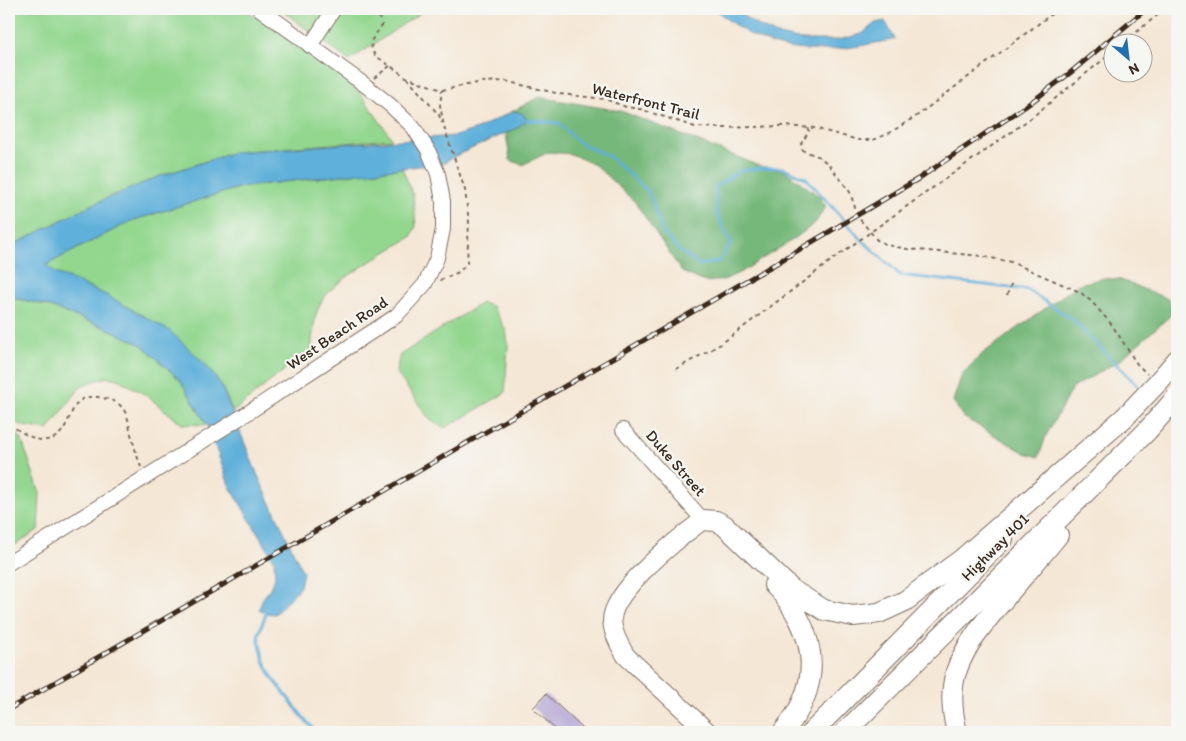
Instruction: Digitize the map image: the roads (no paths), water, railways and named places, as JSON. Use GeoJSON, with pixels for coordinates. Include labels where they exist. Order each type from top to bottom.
{"type":"FeatureCollection","features":[{"type":"Feature","properties":{"kind":"highway","name":"Highway 401"},"geometry":{"type":"LineString","coordinates":[[812,732],[1125,417],[1177,360]]}},
{"type":"Feature","properties":{"kind":"highway","name":"Highway 401"},"geometry":{"type":"LineString","coordinates":[[845,732],[1147,431],[1177,398]]}},
{"type":"Feature","properties":{"kind":"highway"},"geometry":{"type":"LineString","coordinates":[[703,520],[716,521],[724,525],[792,590],[824,610],[853,616],[879,613],[905,602],[962,559],[1125,417]]}},
{"type":"Feature","properties":{"kind":"highway"},"geometry":{"type":"LineString","coordinates":[[957,732],[952,702],[953,687],[956,672],[970,644],[984,623],[1147,431]]}},
{"type":"Feature","properties":{"kind":"highway"},"geometry":{"type":"LineString","coordinates":[[703,520],[787,597],[805,630],[811,650],[810,674],[805,699],[783,732]]}},
{"type":"Feature","properties":{"kind":"main road"},"geometry":{"type":"LineString","coordinates":[[703,520],[677,538],[647,567],[620,599],[612,619],[618,645],[626,656],[708,732]]}},
{"type":"Feature","properties":{"kind":"street","name":"West Beach Road"},"geometry":{"type":"LineString","coordinates":[[9,563],[246,414],[396,316],[425,284],[437,258],[443,229],[443,201],[438,174],[428,150],[413,127],[365,85],[260,9]]}},
{"type":"Feature","properties":{"kind":"street"},"geometry":{"type":"LineString","coordinates":[[310,46],[334,9]]}},
{"type":"Feature","properties":{"kind":"street","name":"Duke Street"},"geometry":{"type":"LineString","coordinates":[[623,430],[703,520]]}},
{"type":"Feature","properties":{"kind":"water"},"geometry":{"type":"Polygon","coordinates":[[[715,9],[735,9],[753,23],[775,34],[802,40],[838,40],[862,34],[875,23],[885,21],[895,39],[845,48],[800,50],[779,46],[758,38],[736,26],[715,9]]]}},
{"type":"Feature","properties":{"kind":"water"},"geometry":{"type":"Polygon","coordinates":[[[513,111],[522,113],[527,120],[517,128],[451,158],[445,163],[241,187],[131,221],[46,265],[56,273],[106,295],[170,331],[205,364],[221,385],[258,476],[303,572],[300,587],[275,614],[266,613],[259,609],[275,577],[274,560],[229,485],[215,446],[212,443],[207,425],[180,380],[142,345],[109,329],[45,305],[19,299],[9,300],[9,247],[91,205],[160,176],[235,152],[455,136],[477,129],[513,111]]]}},
{"type":"Feature","properties":{"kind":"waterway"},"geometry":{"type":"LineString","coordinates":[[527,120],[559,123],[578,142],[610,157],[648,191],[664,234],[681,252],[700,265],[720,261],[731,243],[717,214],[715,187],[739,171],[783,168],[806,178],[860,238],[900,275],[1028,290],[1073,320],[1142,390]]}},
{"type":"Feature","properties":{"kind":"waterway"},"geometry":{"type":"LineString","coordinates":[[1170,414],[1177,420]]}},
{"type":"Feature","properties":{"kind":"waterway"},"geometry":{"type":"LineString","coordinates":[[266,613],[258,636],[264,661],[272,677],[305,720],[317,732]]}},
{"type":"Feature","properties":{"kind":"railway"},"geometry":{"type":"LineString","coordinates":[[9,709],[918,179],[1026,106],[1070,73],[1146,9]]}}]}
